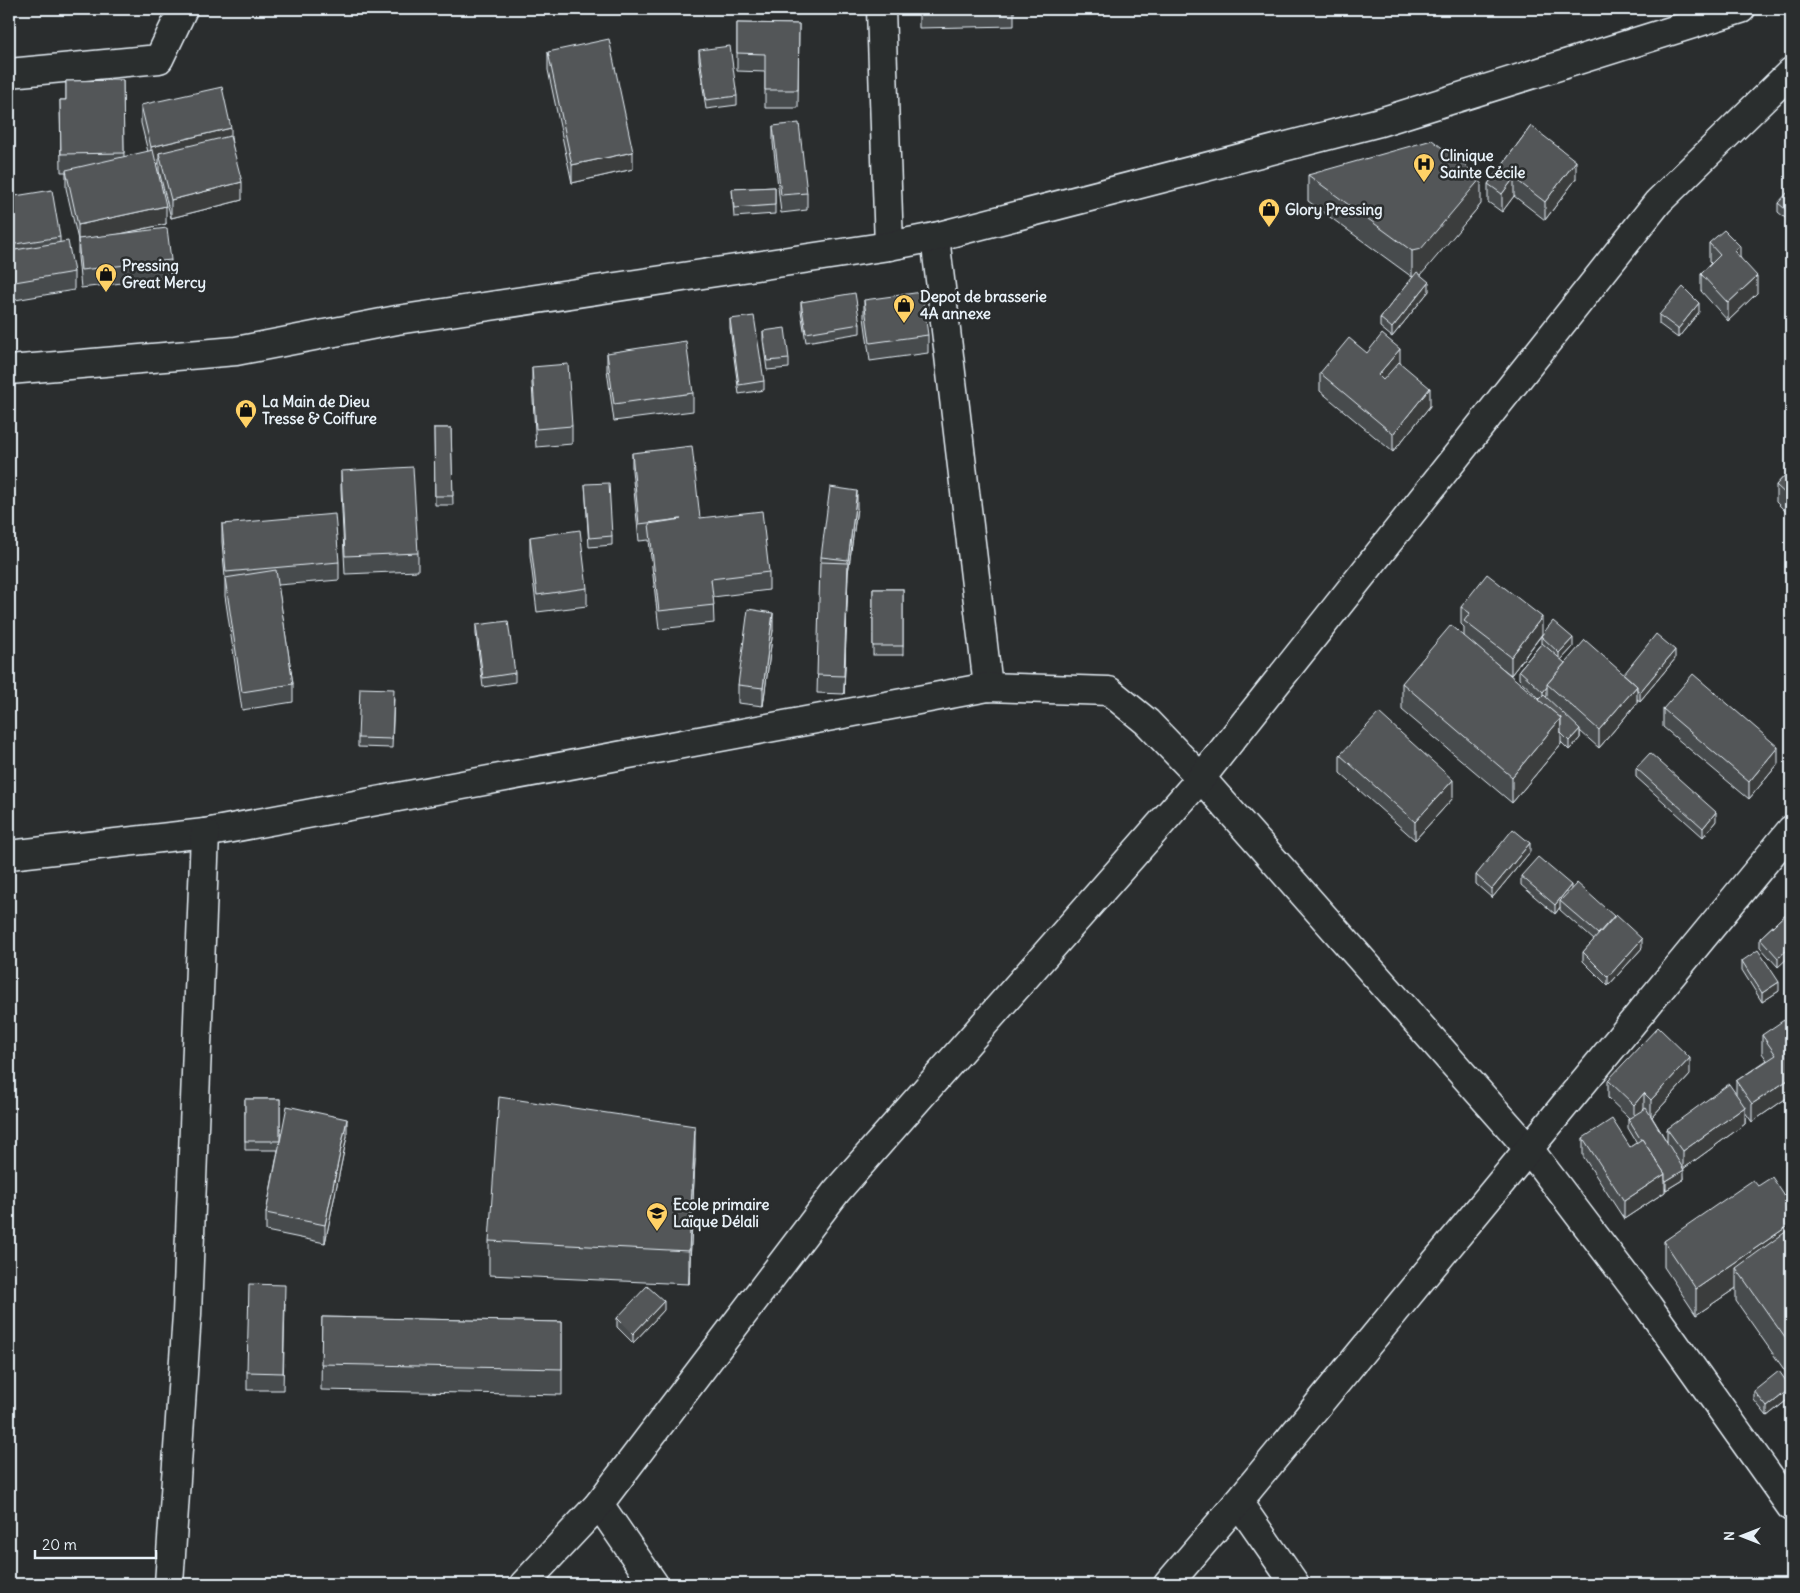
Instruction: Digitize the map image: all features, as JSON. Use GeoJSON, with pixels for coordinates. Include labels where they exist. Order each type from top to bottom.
{"type":"FeatureCollection","features":[{"type":"Feature","properties":{"kind":"street"},"geometry":{"type":"LineString","coordinates":[[9,73],[159,60],[183,9]]}},
{"type":"Feature","properties":{"kind":"street"},"geometry":{"type":"LineString","coordinates":[[881,9],[889,246]]}},
{"type":"Feature","properties":{"kind":"street"},"geometry":{"type":"LineString","coordinates":[[9,370],[236,351],[397,320],[889,246],[935,237],[1380,122],[1705,14],[1740,9]]}},
{"type":"Feature","properties":{"kind":"street"},"geometry":{"type":"LineString","coordinates":[[524,1584],[599,1504],[836,1192],[1201,778],[1658,202],[1791,72]]}},
{"type":"Feature","properties":{"kind":"street"},"geometry":{"type":"LineString","coordinates":[[935,237],[988,687]]}},
{"type":"Feature","properties":{"kind":"street"},"geometry":{"type":"LineString","coordinates":[[9,855],[205,833],[988,687],[1110,691],[1147,722],[1201,778],[1529,1149],[1648,1306],[1791,1507]]}},
{"type":"Feature","properties":{"kind":"street"},"geometry":{"type":"LineString","coordinates":[[1168,1584],[1238,1502],[1791,830]]}},
{"type":"Feature","properties":{"kind":"street"},"geometry":{"type":"LineString","coordinates":[[169,1584],[188,1314],[205,833]]}},
{"type":"Feature","properties":{"kind":"street"},"geometry":{"type":"LineString","coordinates":[[1238,1502],[1295,1584]]}},
{"type":"Feature","properties":{"kind":"street"},"geometry":{"type":"LineString","coordinates":[[599,1504],[654,1584]]}},
{"type":"Feature","properties":{"kind":"building"},"geometry":{"type":"Polygon","coordinates":[[[919,9],[990,9],[919,10],[919,9]]]}},
{"type":"Feature","properties":{"kind":"building"},"geometry":{"type":"Polygon","coordinates":[[[737,23],[799,24],[798,90],[765,90],[765,54],[737,53],[737,23]]]}},
{"type":"Feature","properties":{"kind":"building"},"geometry":{"type":"Polygon","coordinates":[[[609,39],[633,152],[572,165],[548,52],[609,39]]]}},
{"type":"Feature","properties":{"kind":"building"},"geometry":{"type":"Polygon","coordinates":[[[730,46],[737,96],[706,100],[699,50],[730,46]]]}},
{"type":"Feature","properties":{"kind":"building"},"geometry":{"type":"Polygon","coordinates":[[[123,80],[124,153],[61,154],[60,100],[66,100],[66,81],[123,80]]]}},
{"type":"Feature","properties":{"kind":"building"},"geometry":{"type":"Polygon","coordinates":[[[222,87],[231,128],[151,147],[141,105],[222,87]]]}},
{"type":"Feature","properties":{"kind":"building"},"geometry":{"type":"Polygon","coordinates":[[[799,123],[807,193],[781,195],[773,126],[799,123]]]}},
{"type":"Feature","properties":{"kind":"building"},"geometry":{"type":"Polygon","coordinates":[[[1531,126],[1576,161],[1545,202],[1514,178],[1502,194],[1488,184],[1531,126]]]}},
{"type":"Feature","properties":{"kind":"building"},"geometry":{"type":"Polygon","coordinates":[[[230,136],[242,182],[171,200],[159,153],[230,136]]]}},
{"type":"Feature","properties":{"kind":"building"},"geometry":{"type":"Polygon","coordinates":[[[1432,140],[1481,178],[1421,249],[1412,251],[1308,175],[1432,140]]]}},
{"type":"Feature","properties":{"kind":"building"},"geometry":{"type":"Polygon","coordinates":[[[153,150],[166,206],[78,225],[66,170],[153,150]]]}},
{"type":"Feature","properties":{"kind":"building"},"geometry":{"type":"Polygon","coordinates":[[[775,187],[775,205],[734,208],[732,189],[775,187]]]}},
{"type":"Feature","properties":{"kind":"building"},"geometry":{"type":"Polygon","coordinates":[[[52,190],[60,237],[9,245],[9,197],[52,190]]]}},
{"type":"Feature","properties":{"kind":"building"},"geometry":{"type":"Polygon","coordinates":[[[1789,191],[1791,192],[1791,214],[1778,203],[1789,191]]]}},
{"type":"Feature","properties":{"kind":"building"},"geometry":{"type":"Polygon","coordinates":[[[167,228],[171,260],[81,270],[78,239],[167,228]]]}},
{"type":"Feature","properties":{"kind":"building"},"geometry":{"type":"Polygon","coordinates":[[[1724,230],[1740,246],[1734,251],[1757,276],[1728,303],[1701,274],[1720,255],[1709,243],[1724,230]]]}},
{"type":"Feature","properties":{"kind":"building"},"geometry":{"type":"Polygon","coordinates":[[[68,241],[74,272],[9,283],[9,251],[68,241]]]}},
{"type":"Feature","properties":{"kind":"building"},"geometry":{"type":"Polygon","coordinates":[[[1417,272],[1429,282],[1392,328],[1380,318],[1417,272]]]}},
{"type":"Feature","properties":{"kind":"building"},"geometry":{"type":"Polygon","coordinates":[[[1683,287],[1699,303],[1678,329],[1659,315],[1683,287]]]}},
{"type":"Feature","properties":{"kind":"building"},"geometry":{"type":"Polygon","coordinates":[[[922,292],[928,335],[870,343],[864,300],[922,292]]]}},
{"type":"Feature","properties":{"kind":"building"},"geometry":{"type":"Polygon","coordinates":[[[855,293],[860,324],[806,333],[801,302],[855,293]]]}},
{"type":"Feature","properties":{"kind":"building"},"geometry":{"type":"Polygon","coordinates":[[[754,316],[764,381],[739,385],[730,319],[754,316]]]}},
{"type":"Feature","properties":{"kind":"building"},"geometry":{"type":"Polygon","coordinates":[[[785,328],[789,359],[767,361],[763,331],[785,328]]]}},
{"type":"Feature","properties":{"kind":"building"},"geometry":{"type":"Polygon","coordinates":[[[1382,334],[1400,349],[1378,375],[1383,380],[1399,362],[1430,388],[1393,434],[1320,373],[1349,338],[1367,353],[1382,334]]]}},
{"type":"Feature","properties":{"kind":"building"},"geometry":{"type":"Polygon","coordinates":[[[686,341],[693,393],[614,404],[607,353],[686,341]]]}},
{"type":"Feature","properties":{"kind":"building"},"geometry":{"type":"Polygon","coordinates":[[[568,364],[572,426],[536,429],[532,367],[568,364]]]}},
{"type":"Feature","properties":{"kind":"building"},"geometry":{"type":"Polygon","coordinates":[[[434,428],[451,428],[453,496],[435,496],[434,428]]]}},
{"type":"Feature","properties":{"kind":"building"},"geometry":{"type":"Polygon","coordinates":[[[692,446],[700,518],[762,511],[769,572],[711,579],[714,605],[659,611],[649,524],[681,519],[639,524],[632,453],[692,446]]]}},
{"type":"Feature","properties":{"kind":"building"},"geometry":{"type":"Polygon","coordinates":[[[413,467],[418,553],[345,556],[341,471],[413,467]]]}},
{"type":"Feature","properties":{"kind":"building"},"geometry":{"type":"Polygon","coordinates":[[[1791,469],[1791,499],[1776,485],[1791,469]]]}},
{"type":"Feature","properties":{"kind":"building"},"geometry":{"type":"Polygon","coordinates":[[[609,483],[612,536],[589,538],[585,484],[609,483]]]}},
{"type":"Feature","properties":{"kind":"building"},"geometry":{"type":"Polygon","coordinates":[[[830,487],[857,491],[848,560],[821,557],[830,487]]]}},
{"type":"Feature","properties":{"kind":"building"},"geometry":{"type":"Polygon","coordinates":[[[335,514],[339,562],[226,572],[222,524],[335,514]]]}},
{"type":"Feature","properties":{"kind":"building"},"geometry":{"type":"Polygon","coordinates":[[[580,530],[587,588],[537,595],[530,537],[580,530]]]}},
{"type":"Feature","properties":{"kind":"building"},"geometry":{"type":"Polygon","coordinates":[[[820,562],[848,563],[844,676],[817,675],[820,562]]]}},
{"type":"Feature","properties":{"kind":"building"},"geometry":{"type":"Polygon","coordinates":[[[276,570],[293,684],[242,692],[225,578],[276,570]]]}},
{"type":"Feature","properties":{"kind":"building"},"geometry":{"type":"Polygon","coordinates":[[[1487,574],[1542,617],[1511,657],[1464,621],[1470,613],[1461,607],[1487,574]]]}},
{"type":"Feature","properties":{"kind":"building"},"geometry":{"type":"Polygon","coordinates":[[[873,589],[903,589],[903,646],[873,646],[873,589]]]}},
{"type":"Feature","properties":{"kind":"building"},"geometry":{"type":"Polygon","coordinates":[[[748,609],[773,613],[763,688],[738,685],[748,609]]]}},
{"type":"Feature","properties":{"kind":"building"},"geometry":{"type":"Polygon","coordinates":[[[508,621],[515,673],[483,678],[476,625],[508,621]]]}},
{"type":"Feature","properties":{"kind":"building"},"geometry":{"type":"Polygon","coordinates":[[[1553,621],[1573,638],[1559,653],[1541,636],[1553,621]]]}},
{"type":"Feature","properties":{"kind":"building"},"geometry":{"type":"Polygon","coordinates":[[[1451,625],[1561,718],[1512,777],[1402,683],[1451,625]]]}},
{"type":"Feature","properties":{"kind":"building"},"geometry":{"type":"Polygon","coordinates":[[[1656,634],[1675,650],[1640,692],[1637,690],[1637,686],[1624,674],[1656,634]]]}},
{"type":"Feature","properties":{"kind":"building"},"geometry":{"type":"Polygon","coordinates":[[[1585,640],[1637,686],[1599,730],[1547,684],[1585,640]]]}},
{"type":"Feature","properties":{"kind":"building"},"geometry":{"type":"Polygon","coordinates":[[[1542,643],[1565,663],[1547,684],[1543,692],[1519,670],[1542,643]]]}},
{"type":"Feature","properties":{"kind":"building"},"geometry":{"type":"Polygon","coordinates":[[[1693,674],[1778,747],[1749,782],[1663,709],[1693,674]]]}},
{"type":"Feature","properties":{"kind":"building"},"geometry":{"type":"Polygon","coordinates":[[[360,688],[394,689],[392,739],[358,738],[360,688]]]}},
{"type":"Feature","properties":{"kind":"building"},"geometry":{"type":"Polygon","coordinates":[[[1544,695],[1580,729],[1569,741],[1561,733],[1561,718],[1539,700],[1544,695]]]}},
{"type":"Feature","properties":{"kind":"building"},"geometry":{"type":"Polygon","coordinates":[[[1379,713],[1453,780],[1415,822],[1340,755],[1379,713]]]}},
{"type":"Feature","properties":{"kind":"building"},"geometry":{"type":"Polygon","coordinates":[[[1650,753],[1716,812],[1703,828],[1636,768],[1650,753]]]}},
{"type":"Feature","properties":{"kind":"building"},"geometry":{"type":"Polygon","coordinates":[[[1513,829],[1530,843],[1492,889],[1476,875],[1513,829]]]}},
{"type":"Feature","properties":{"kind":"building"},"geometry":{"type":"Polygon","coordinates":[[[1538,857],[1571,885],[1555,905],[1521,876],[1538,857]]]}},
{"type":"Feature","properties":{"kind":"building"},"geometry":{"type":"Polygon","coordinates":[[[1577,883],[1614,916],[1598,934],[1560,901],[1577,883]]]}},
{"type":"Feature","properties":{"kind":"building"},"geometry":{"type":"Polygon","coordinates":[[[1791,909],[1791,946],[1778,958],[1760,938],[1791,909]]]}},
{"type":"Feature","properties":{"kind":"building"},"geometry":{"type":"Polygon","coordinates":[[[1616,915],[1642,939],[1608,977],[1583,952],[1616,915]]]}},
{"type":"Feature","properties":{"kind":"building"},"geometry":{"type":"Polygon","coordinates":[[[1758,950],[1779,982],[1762,993],[1742,961],[1758,950]]]}},
{"type":"Feature","properties":{"kind":"building"},"geometry":{"type":"Polygon","coordinates":[[[1784,1020],[1791,1032],[1791,1078],[1752,1104],[1736,1081],[1776,1055],[1762,1035],[1784,1020]]]}},
{"type":"Feature","properties":{"kind":"building"},"geometry":{"type":"Polygon","coordinates":[[[1658,1027],[1690,1058],[1651,1100],[1644,1093],[1634,1105],[1608,1080],[1658,1027]]]}},
{"type":"Feature","properties":{"kind":"building"},"geometry":{"type":"Polygon","coordinates":[[[1729,1084],[1745,1107],[1683,1151],[1667,1129],[1729,1084]]]}},
{"type":"Feature","properties":{"kind":"building"},"geometry":{"type":"Polygon","coordinates":[[[499,1097],[695,1126],[689,1251],[489,1241],[499,1097]]]}},
{"type":"Feature","properties":{"kind":"building"},"geometry":{"type":"Polygon","coordinates":[[[245,1099],[280,1099],[280,1141],[245,1141],[245,1099]]]}},
{"type":"Feature","properties":{"kind":"building"},"geometry":{"type":"Polygon","coordinates":[[[287,1106],[347,1119],[325,1225],[266,1213],[287,1106]]]}},
{"type":"Feature","properties":{"kind":"building"},"geometry":{"type":"Polygon","coordinates":[[[1646,1108],[1684,1170],[1666,1181],[1665,1174],[1628,1119],[1646,1108]]]}},
{"type":"Feature","properties":{"kind":"building"},"geometry":{"type":"Polygon","coordinates":[[[1612,1119],[1630,1147],[1642,1139],[1665,1174],[1624,1201],[1583,1138],[1612,1119]]]}},
{"type":"Feature","properties":{"kind":"building"},"geometry":{"type":"Polygon","coordinates":[[[1772,1177],[1786,1198],[1791,1195],[1791,1224],[1696,1289],[1664,1241],[1753,1180],[1758,1186],[1772,1177]]]}},
{"type":"Feature","properties":{"kind":"building"},"geometry":{"type":"Polygon","coordinates":[[[1791,1228],[1791,1344],[1790,1345],[1736,1268],[1791,1228]]]}},
{"type":"Feature","properties":{"kind":"building"},"geometry":{"type":"Polygon","coordinates":[[[249,1284],[285,1285],[283,1373],[247,1372],[249,1284]]]}},
{"type":"Feature","properties":{"kind":"building"},"geometry":{"type":"Polygon","coordinates":[[[647,1286],[664,1301],[633,1334],[617,1318],[647,1286]]]}},
{"type":"Feature","properties":{"kind":"building"},"geometry":{"type":"Polygon","coordinates":[[[322,1317],[562,1322],[562,1369],[321,1364],[322,1317]]]}},
{"type":"Feature","properties":{"kind":"building"},"geometry":{"type":"Polygon","coordinates":[[[1779,1371],[1791,1388],[1767,1407],[1754,1391],[1779,1371]]]}},
{"type":"Feature","properties":{"kind":"place","name":"Clinique Sainte Cécile"},"geometry":{"type":"Point","coordinates":[1424,183]}},
{"type":"Feature","properties":{"kind":"place","name":"Glory Pressing"},"geometry":{"type":"Point","coordinates":[1269,228]}},
{"type":"Feature","properties":{"kind":"place","name":"Pressing Great Mercy"},"geometry":{"type":"Point","coordinates":[106,293]}},
{"type":"Feature","properties":{"kind":"place","name":"Depot de brasserie 4A annexe"},"geometry":{"type":"Point","coordinates":[904,324]}},
{"type":"Feature","properties":{"kind":"place","name":"La Main de Dieu Tresse & Coiffure"},"geometry":{"type":"Point","coordinates":[246,429]}},
{"type":"Feature","properties":{"kind":"place","name":"Ecole primaire Laïque Délali"},"geometry":{"type":"Point","coordinates":[657,1232]}}]}
